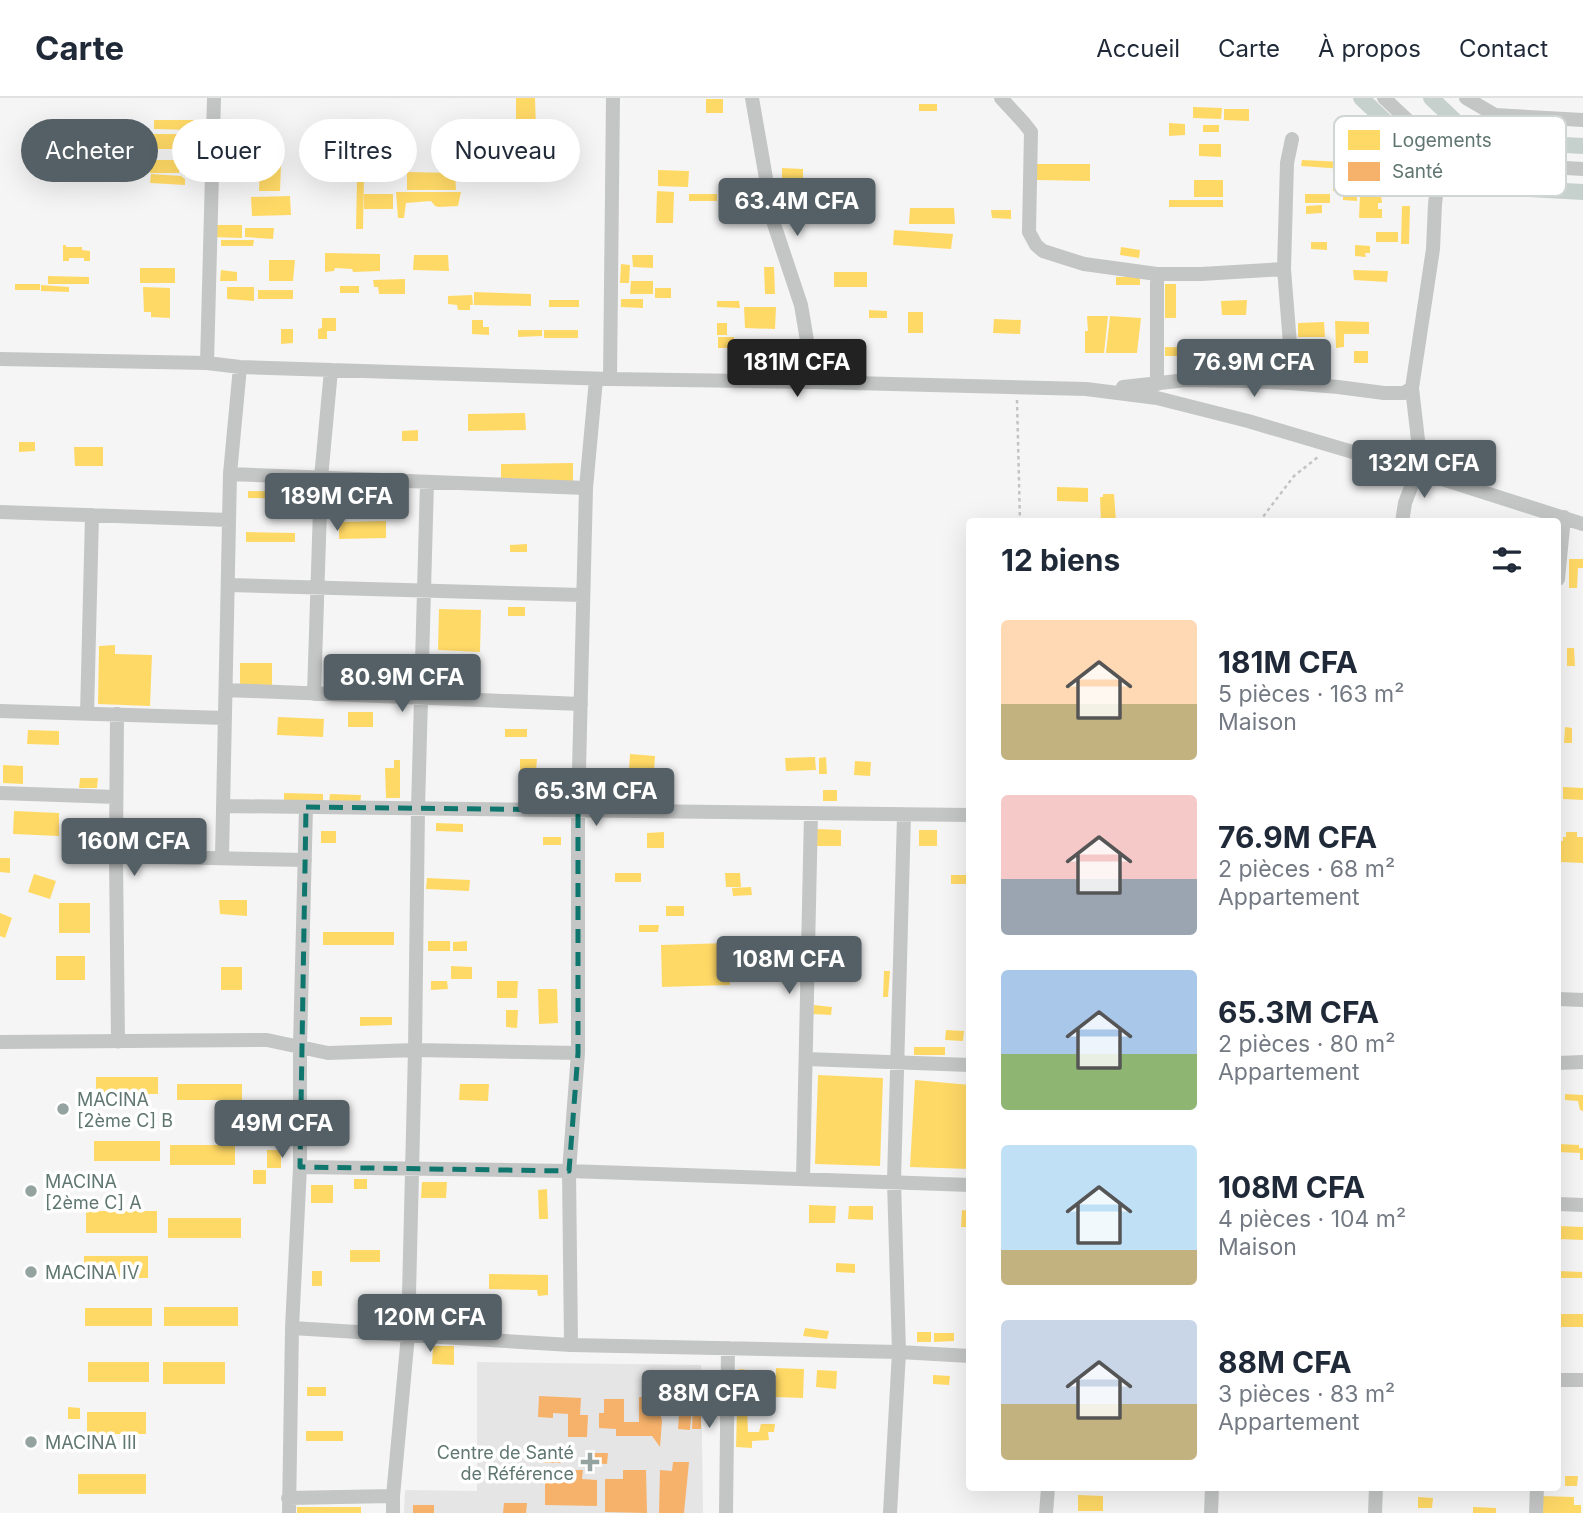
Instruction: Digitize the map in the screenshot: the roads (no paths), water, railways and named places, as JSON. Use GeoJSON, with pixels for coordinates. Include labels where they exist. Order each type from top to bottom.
{"type":"FeatureCollection","features":[{"type":"Feature","properties":{"kind":"street"},"geometry":{"type":"LineString","coordinates":[[206,363],[214,98]]}},
{"type":"Feature","properties":{"kind":"street"},"geometry":{"type":"LineString","coordinates":[[571,1345],[569,1171],[578,1053],[578,810],[586,488],[603,379],[613,98]]}},
{"type":"Feature","properties":{"kind":"street"},"geometry":{"type":"LineString","coordinates":[[752,98],[774,224],[801,305],[814,382]]}},
{"type":"Feature","properties":{"kind":"street"},"geometry":{"type":"LineString","coordinates":[[1001,98],[1031,132],[1029,232],[1043,251],[1084,264],[1157,274],[1284,269]]}},
{"type":"Feature","properties":{"kind":"street"},"geometry":{"type":"LineString","coordinates":[[1384,98],[1403,116]]}},
{"type":"Feature","properties":{"kind":"street"},"geometry":{"type":"LineString","coordinates":[[1466,98],[1494,115],[1512,116]]}},
{"type":"Feature","properties":{"kind":"street"},"geometry":{"type":"LineString","coordinates":[[1290,383],[1284,269],[1287,163],[1292,139]]}},
{"type":"Feature","properties":{"kind":"street"},"geometry":{"type":"LineString","coordinates":[[1403,518],[1405,503],[1417,471],[1418,440],[1412,388],[1433,249],[1436,196]]}},
{"type":"Feature","properties":{"kind":"street"},"geometry":{"type":"LineString","coordinates":[[1157,274],[1157,384]]}},
{"type":"Feature","properties":{"kind":"street"},"geometry":{"type":"LineString","coordinates":[[0,359],[206,363],[240,367],[603,379],[1086,389],[1157,398],[1248,421],[1583,524]]}},
{"type":"Feature","properties":{"kind":"street"},"geometry":{"type":"LineString","coordinates":[[222,858],[230,474],[240,367]]}},
{"type":"Feature","properties":{"kind":"street"},"geometry":{"type":"LineString","coordinates":[[314,694],[321,478],[331,370]]}},
{"type":"Feature","properties":{"kind":"street"},"geometry":{"type":"LineString","coordinates":[[1086,389],[1136,387],[1187,380],[1290,383],[1384,394],[1404,393],[1412,388]]}},
{"type":"Feature","properties":{"kind":"street"},"geometry":{"type":"LineString","coordinates":[[230,474],[586,488]]}},
{"type":"Feature","properties":{"kind":"street"},"geometry":{"type":"LineString","coordinates":[[393,1513],[408,1335],[427,482]]}},
{"type":"Feature","properties":{"kind":"street"},"geometry":{"type":"LineString","coordinates":[[1520,503],[1526,518]]}},
{"type":"Feature","properties":{"kind":"street"},"geometry":{"type":"LineString","coordinates":[[0,512],[229,520]]}},
{"type":"Feature","properties":{"kind":"street"},"geometry":{"type":"LineString","coordinates":[[87,713],[92,515]]}},
{"type":"Feature","properties":{"kind":"street"},"geometry":{"type":"LineString","coordinates":[[1561,548],[1564,517]]}},
{"type":"Feature","properties":{"kind":"street"},"geometry":{"type":"LineString","coordinates":[[228,585],[583,595]]}},
{"type":"Feature","properties":{"kind":"street"},"geometry":{"type":"LineString","coordinates":[[226,690],[581,704]]}},
{"type":"Feature","properties":{"kind":"street"},"geometry":{"type":"LineString","coordinates":[[0,711],[225,718]]}},
{"type":"Feature","properties":{"kind":"street"},"geometry":{"type":"LineString","coordinates":[[117,715],[118,1042]]}},
{"type":"Feature","properties":{"kind":"street"},"geometry":{"type":"LineString","coordinates":[[0,793],[116,797]]}},
{"type":"Feature","properties":{"kind":"street"},"geometry":{"type":"LineString","coordinates":[[223,806],[966,816]]}},
{"type":"Feature","properties":{"kind":"street"},"geometry":{"type":"LineString","coordinates":[[289,1513],[292,1328],[300,1167],[306,807]]}},
{"type":"Feature","properties":{"kind":"street"},"geometry":{"type":"LineString","coordinates":[[803,1178],[811,813]]}},
{"type":"Feature","properties":{"kind":"street"},"geometry":{"type":"LineString","coordinates":[[890,1513],[899,1352],[894,1181],[904,815]]}},
{"type":"Feature","properties":{"kind":"street"},"geometry":{"type":"LineString","coordinates":[[116,856],[305,860]]}},
{"type":"Feature","properties":{"kind":"street"},"geometry":{"type":"LineString","coordinates":[[1561,999],[1583,1000]]}},
{"type":"Feature","properties":{"kind":"street"},"geometry":{"type":"LineString","coordinates":[[0,1042],[267,1040],[328,1053],[415,1050],[578,1053]]}},
{"type":"Feature","properties":{"kind":"street"},"geometry":{"type":"LineString","coordinates":[[806,1059],[966,1065]]}},
{"type":"Feature","properties":{"kind":"street"},"geometry":{"type":"LineString","coordinates":[[1561,1063],[1583,1062]]}},
{"type":"Feature","properties":{"kind":"street"},"geometry":{"type":"LineString","coordinates":[[300,1167],[569,1171],[966,1185]]}},
{"type":"Feature","properties":{"kind":"street"},"geometry":{"type":"LineString","coordinates":[[1561,1204],[1583,1205]]}},
{"type":"Feature","properties":{"kind":"street"},"geometry":{"type":"LineString","coordinates":[[292,1328],[571,1345],[966,1356]]}},
{"type":"Feature","properties":{"kind":"street"},"geometry":{"type":"LineString","coordinates":[[726,1513],[728,1348]]}},
{"type":"Feature","properties":{"kind":"street"},"geometry":{"type":"LineString","coordinates":[[1561,1380],[1583,1380]]}},
{"type":"Feature","properties":{"kind":"street"},"geometry":{"type":"LineString","coordinates":[[1046,1513],[1048,1491]]}},
{"type":"Feature","properties":{"kind":"street"},"geometry":{"type":"LineString","coordinates":[[1210,1513],[1212,1491]]}},
{"type":"Feature","properties":{"kind":"street"},"geometry":{"type":"LineString","coordinates":[[1375,1513],[1376,1491]]}},
{"type":"Feature","properties":{"kind":"street"},"geometry":{"type":"LineString","coordinates":[[1536,1513],[1537,1491]]}},
{"type":"Feature","properties":{"kind":"street"},"geometry":{"type":"LineString","coordinates":[[288,1498],[393,1496]]}},
{"type":"Feature","properties":{"kind":"waterway"},"geometry":{"type":"LineString","coordinates":[[1361,98],[1380,116]]}},
{"type":"Feature","properties":{"kind":"waterway"},"geometry":{"type":"LineString","coordinates":[[1431,98],[1450,116]]}},
{"type":"Feature","properties":{"kind":"waterway"},"geometry":{"type":"LineString","coordinates":[[1566,145],[1583,146]]}},
{"type":"Feature","properties":{"kind":"waterway"},"geometry":{"type":"LineString","coordinates":[[1566,191],[1583,192]]}},
{"type":"Feature","properties":{"kind":"place","name":"MACINA [2ème C] B"},"geometry":{"type":"Point","coordinates":[63,1109]}},
{"type":"Feature","properties":{"kind":"place","name":"MACINA [2ème C] A"},"geometry":{"type":"Point","coordinates":[31,1191]}},
{"type":"Feature","properties":{"kind":"place","name":"MACINA IV"},"geometry":{"type":"Point","coordinates":[31,1272]}},
{"type":"Feature","properties":{"kind":"place","name":"MACINA III"},"geometry":{"type":"Point","coordinates":[31,1442]}},
{"type":"Feature","properties":{"kind":"place","name":"Centre de Santé de Référence"},"geometry":{"type":"Point","coordinates":[590,1462]}}]}
